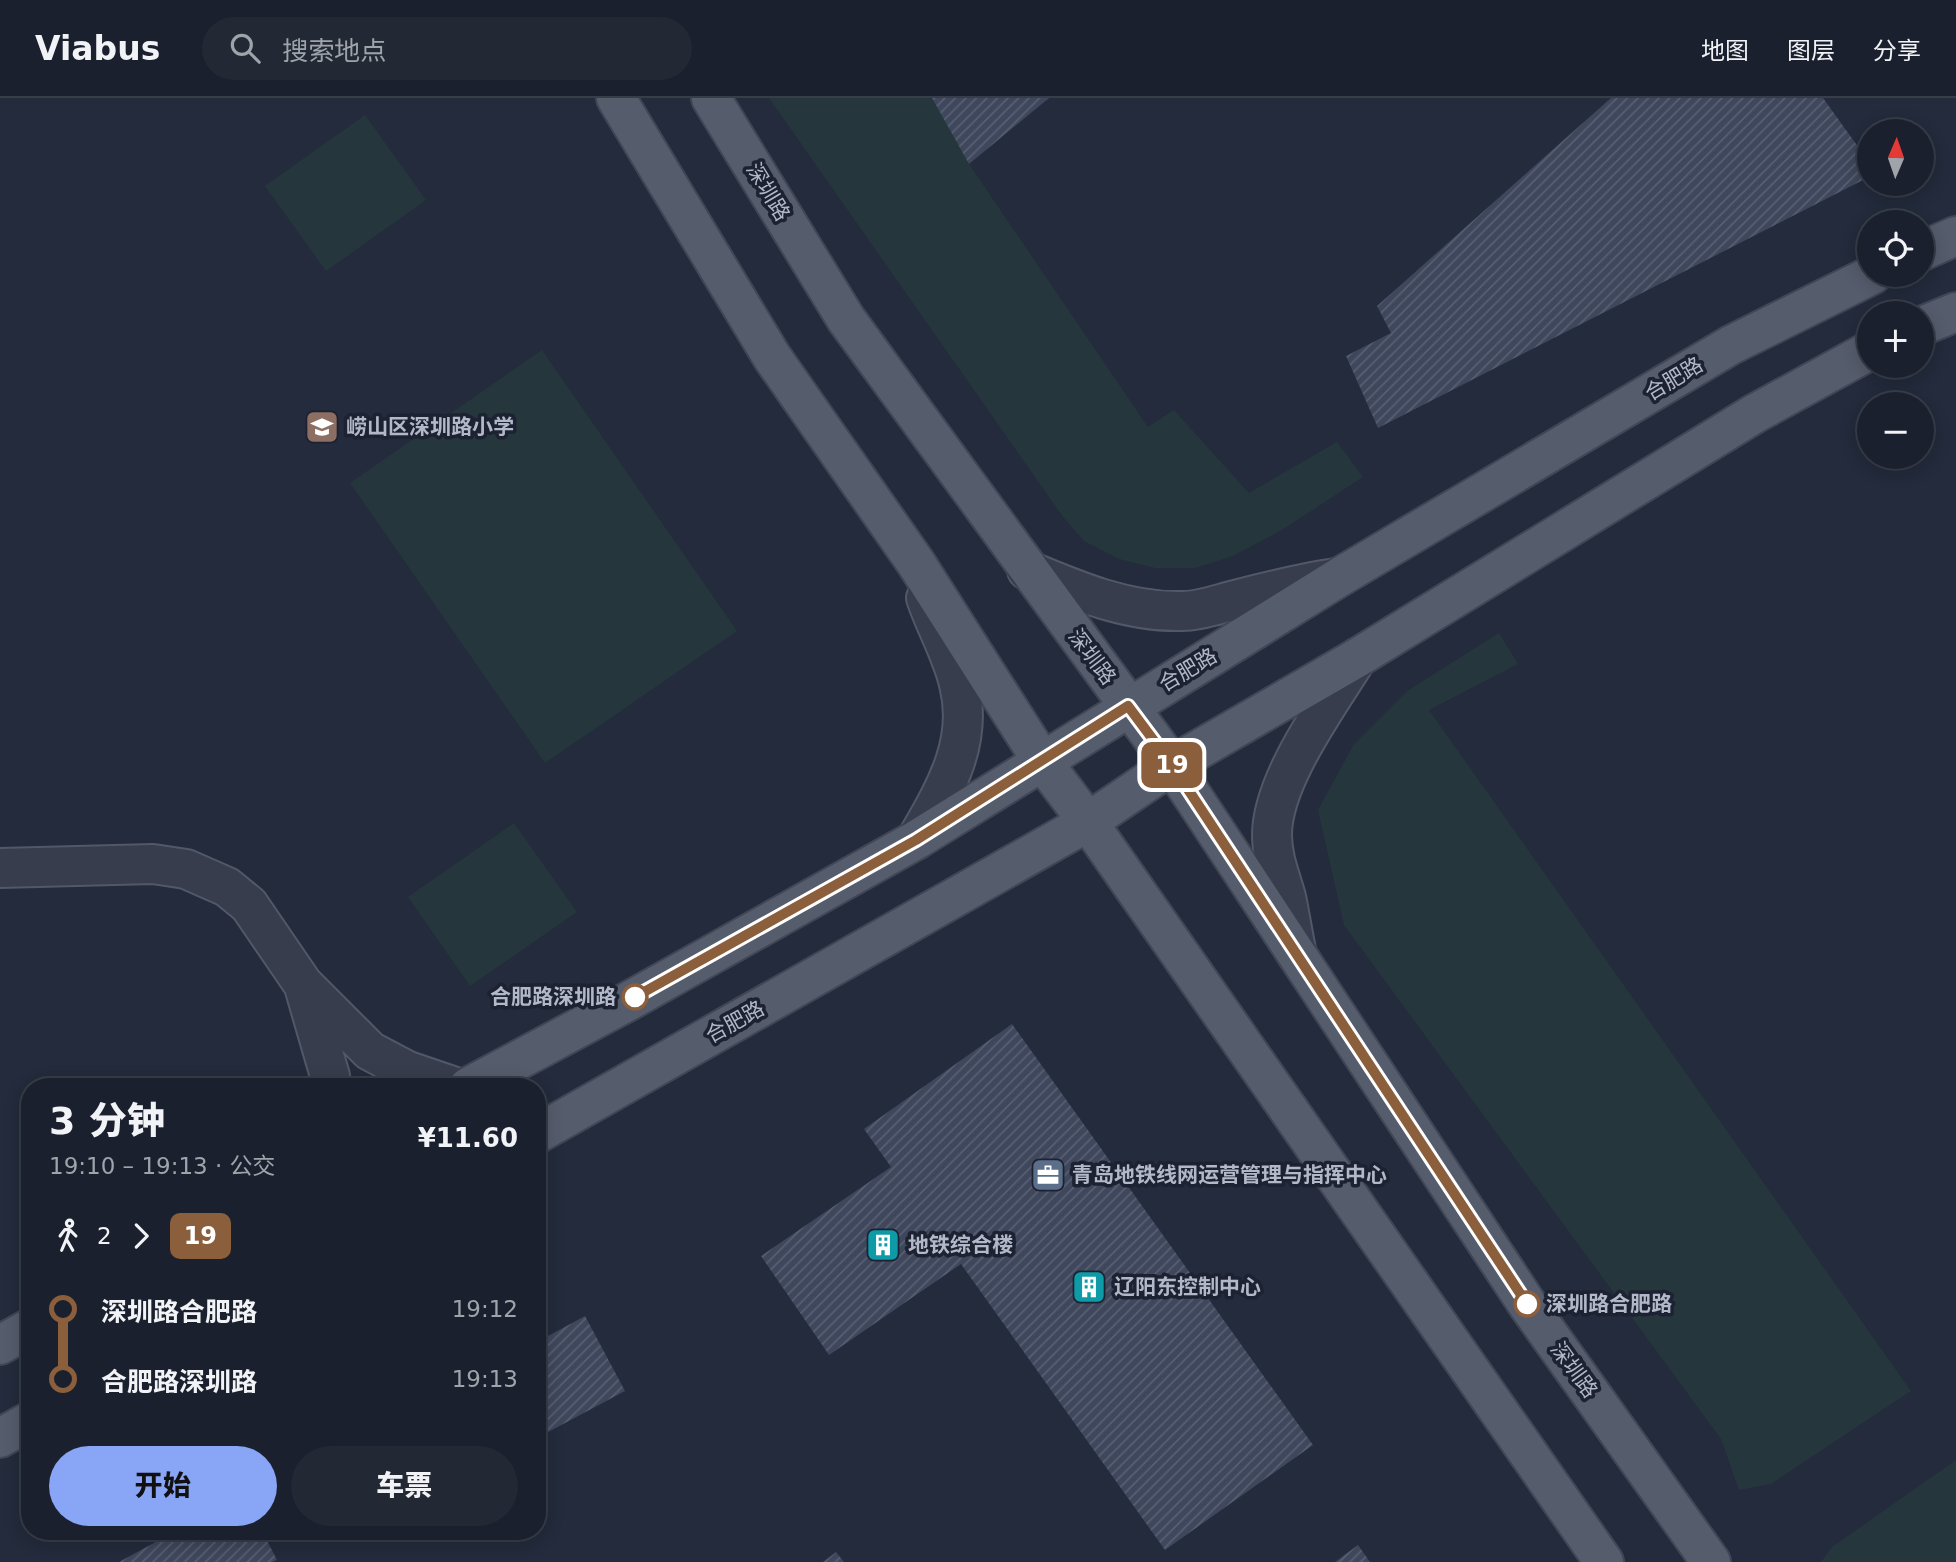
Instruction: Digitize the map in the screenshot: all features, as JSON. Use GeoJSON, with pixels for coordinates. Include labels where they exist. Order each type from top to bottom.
{"type":"FeatureCollection","features":[{"type":"Feature","properties":{"kind":"main road"},"geometry":{"type":"LineString","coordinates":[[616,98],[772,357],[916,563],[1042,761],[1088,822],[1604,1562]]}},
{"type":"Feature","properties":{"kind":"main road","name":"深圳路"},"geometry":{"type":"LineString","coordinates":[[711,98],[846,319],[1172,765],[1527,1304],[1711,1562]]}},
{"type":"Feature","properties":{"kind":"main road"},"geometry":{"type":"LineString","coordinates":[[1934,246],[1956,236]]}},
{"type":"Feature","properties":{"kind":"main road","name":"合肥路"},"geometry":{"type":"LineString","coordinates":[[485,1078],[629,1001],[916,840],[1338,578],[1731,345],[1857,282]]}},
{"type":"Feature","properties":{"kind":"main road"},"geometry":{"type":"LineString","coordinates":[[1934,321],[1956,312]]}},
{"type":"Feature","properties":{"kind":"main road","name":"合肥路"},"geometry":{"type":"LineString","coordinates":[[546,1129],[1088,822],[1172,765],[1357,658],[1754,414],[1857,358]]}},
{"type":"Feature","properties":{"kind":"main road"},"geometry":{"type":"LineString","coordinates":[[0,1345],[21,1333]]}},
{"type":"Feature","properties":{"kind":"main road"},"geometry":{"type":"LineString","coordinates":[[0,1438],[21,1426]]}},
{"type":"Feature","properties":{"kind":"street"},"geometry":{"type":"LineString","coordinates":[[916,563],[927,601],[950,654],[959,683],[964,725],[952,770],[916,840]]}},
{"type":"Feature","properties":{"kind":"street"},"geometry":{"type":"LineString","coordinates":[[1027,570],[1074,590],[1112,602],[1154,610],[1185,611],[1338,578]]}},
{"type":"Feature","properties":{"kind":"street"},"geometry":{"type":"LineString","coordinates":[[1297,955],[1285,895],[1275,864],[1272,834],[1276,804],[1288,772],[1357,658]]}},
{"type":"Feature","properties":{"kind":"street"},"geometry":{"type":"LineString","coordinates":[[0,868],[153,864],[186,869],[227,887],[249,905],[303,984],[370,1051],[408,1072],[427,1078]]}},
{"type":"Feature","properties":{"kind":"street"},"geometry":{"type":"LineString","coordinates":[[303,984],[330,1078]]}},
{"type":"Feature","properties":{"kind":"shaded area"},"geometry":{"type":"Polygon","coordinates":[[[769,98],[932,98],[969,164],[1148,427],[1174,410],[1249,493],[1337,442],[1363,477],[1282,530],[1233,556],[1195,568],[1155,568],[1119,559],[1084,541],[1063,517],[769,98]]]}},
{"type":"Feature","properties":{"kind":"shaded area"},"geometry":{"type":"Polygon","coordinates":[[[365,115],[426,200],[326,271],[265,186],[365,115]]]}},
{"type":"Feature","properties":{"kind":"shaded area"},"geometry":{"type":"Polygon","coordinates":[[[542,350],[737,631],[545,763],[350,483],[542,350]]]}},
{"type":"Feature","properties":{"kind":"shaded area"},"geometry":{"type":"Polygon","coordinates":[[[1499,633],[1518,664],[1429,710],[1911,1391],[1771,1484],[1739,1490],[1721,1439],[1344,925],[1318,810],[1354,744],[1407,691],[1499,633]]]}},
{"type":"Feature","properties":{"kind":"shaded area"},"geometry":{"type":"Polygon","coordinates":[[[514,823],[577,912],[470,986],[408,897],[514,823]]]}},
{"type":"Feature","properties":{"kind":"shaded area"},"geometry":{"type":"Polygon","coordinates":[[[1956,1460],[1956,1562],[1821,1562],[1832,1547],[1956,1460]]]}},
{"type":"Feature","properties":{"kind":"building"},"geometry":{"type":"Polygon","coordinates":[[[932,98],[1049,98],[969,164],[932,98]]]}},
{"type":"Feature","properties":{"kind":"building"},"geometry":{"type":"Polygon","coordinates":[[[1611,98],[1823,98],[1857,145],[1857,183],[1378,428],[1346,356],[1391,333],[1377,306],[1611,98]]]}},
{"type":"Feature","properties":{"kind":"building","name":"辽阳东控制中心"},"geometry":{"type":"Polygon","coordinates":[[[1012,1024],[1313,1445],[1165,1550],[961,1264],[829,1355],[761,1256],[891,1167],[864,1129],[1012,1024]]]}},
{"type":"Feature","properties":{"kind":"building"},"geometry":{"type":"Polygon","coordinates":[[[585,1316],[625,1391],[546,1433],[546,1337],[585,1316]]]}},
{"type":"Feature","properties":{"kind":"building"},"geometry":{"type":"Polygon","coordinates":[[[159,1540],[267,1540],[277,1560],[272,1562],[119,1562],[159,1540]]]}},
{"type":"Feature","properties":{"kind":"building"},"geometry":{"type":"Polygon","coordinates":[[[1358,1545],[1370,1562],[1335,1562],[1358,1545]]]}},
{"type":"Feature","properties":{"kind":"building"},"geometry":{"type":"Polygon","coordinates":[[[836,1552],[844,1562],[823,1562],[836,1552]]]}},
{"type":"Feature","properties":{"kind":"bus line","name":"19"},"geometry":{"type":"LineString","coordinates":[[635,997],[916,840],[1128,706],[1172,765],[1527,1304]]}},
{"type":"Feature","properties":{"kind":"place","name":"崂山区深圳路小学"},"geometry":{"type":"Point","coordinates":[322,427]}},
{"type":"Feature","properties":{"kind":"place","name":"合肥路深圳路"},"geometry":{"type":"Point","coordinates":[635,997]}},
{"type":"Feature","properties":{"kind":"place","name":"青岛地铁线网运营管理与指挥中心"},"geometry":{"type":"Point","coordinates":[1048,1175]}},
{"type":"Feature","properties":{"kind":"place","name":"地铁综合楼"},"geometry":{"type":"Point","coordinates":[883,1245]}},
{"type":"Feature","properties":{"kind":"place","name":"辽阳东控制中心"},"geometry":{"type":"Point","coordinates":[1089,1287]}},
{"type":"Feature","properties":{"kind":"place","name":"深圳路合肥路"},"geometry":{"type":"Point","coordinates":[1527,1304]}}]}
